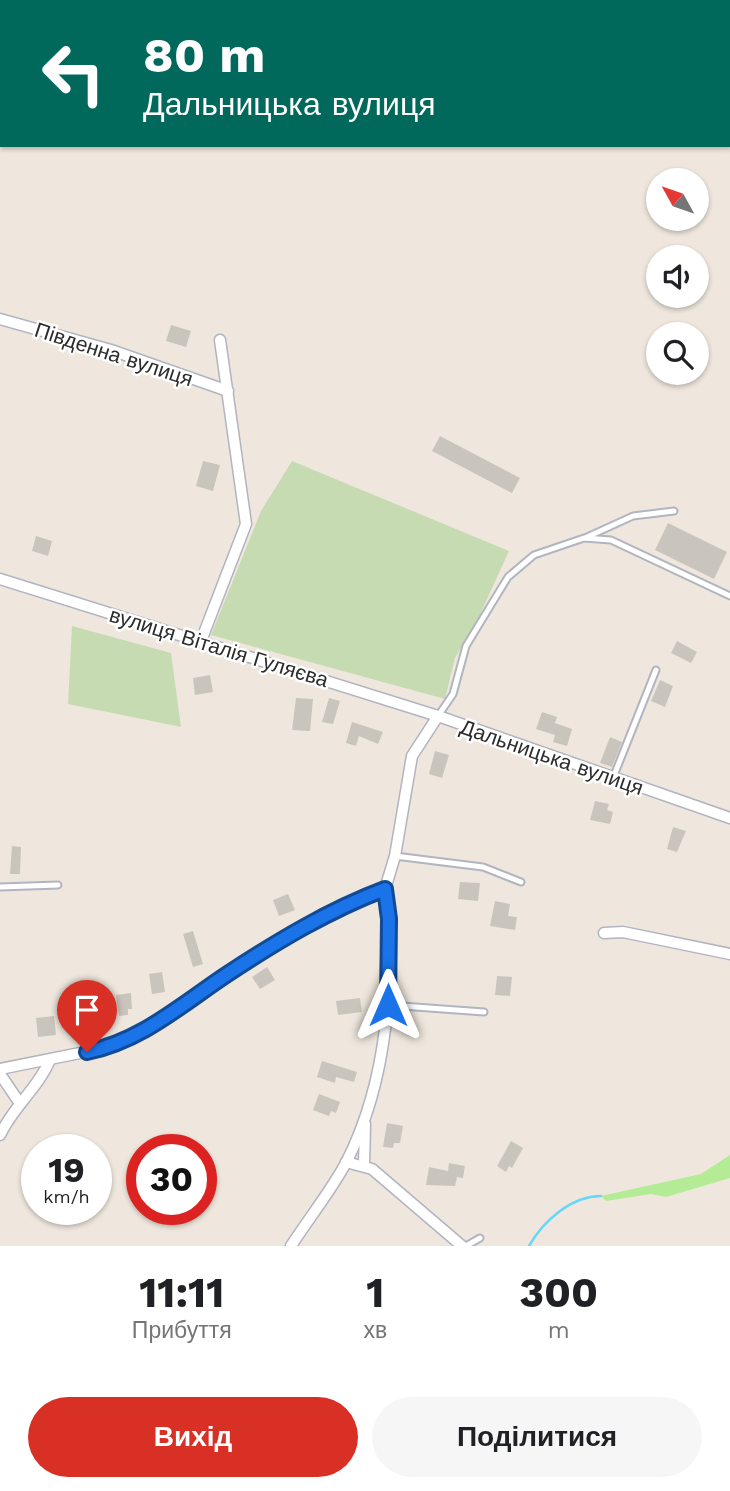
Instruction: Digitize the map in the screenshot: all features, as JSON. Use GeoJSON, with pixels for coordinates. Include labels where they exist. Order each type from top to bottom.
{"type":"FeatureCollection","features":[{"type":"Feature","properties":{"kind":"street","name":"Південна вулиця"},"geometry":{"type":"LineString","coordinates":[[0,319],[111,350],[228,391]]}},
{"type":"Feature","properties":{"kind":"street"},"geometry":{"type":"LineString","coordinates":[[201,641],[246,524],[220,340]]}},
{"type":"Feature","properties":{"kind":"street","name":"вулиця Віталія Гуляєва"},"geometry":{"type":"LineString","coordinates":[[0,579],[438,716]]}},
{"type":"Feature","properties":{"kind":"street","name":"Дальницька вулиця"},"geometry":{"type":"LineString","coordinates":[[385,889],[395,856],[412,756],[438,716],[730,818]]}},
{"type":"Feature","properties":{"kind":"street"},"geometry":{"type":"LineString","coordinates":[[19,1102],[0,1071],[105,1048],[129,1039],[286,938],[328,914],[385,889],[389,919],[388,1005],[365,1119],[364,1165]]}},
{"type":"Feature","properties":{"kind":"street"},"geometry":{"type":"LineString","coordinates":[[604,933],[622,932],[730,954]]}},
{"type":"Feature","properties":{"kind":"street"},"geometry":{"type":"LineString","coordinates":[[0,1135],[19,1102],[34,1086],[50,1060]]}},
{"type":"Feature","properties":{"kind":"street"},"geometry":{"type":"LineString","coordinates":[[291,1246],[346,1163],[365,1119]]}},
{"type":"Feature","properties":{"kind":"street"},"geometry":{"type":"LineString","coordinates":[[346,1163],[364,1165],[464,1246]]}},
{"type":"Feature","properties":{"kind":"lane"},"geometry":{"type":"LineString","coordinates":[[438,716],[453,694],[466,646],[508,577],[523,562],[534,555],[584,538],[643,513],[674,511]]}},
{"type":"Feature","properties":{"kind":"lane"},"geometry":{"type":"LineString","coordinates":[[584,538],[611,540],[730,596]]}},
{"type":"Feature","properties":{"kind":"lane"},"geometry":{"type":"LineString","coordinates":[[613,779],[656,670]]}},
{"type":"Feature","properties":{"kind":"lane"},"geometry":{"type":"LineString","coordinates":[[395,856],[482,867],[521,882]]}},
{"type":"Feature","properties":{"kind":"lane"},"geometry":{"type":"LineString","coordinates":[[0,887],[58,885]]}},
{"type":"Feature","properties":{"kind":"lane"},"geometry":{"type":"LineString","coordinates":[[388,1005],[484,1012]]}},
{"type":"Feature","properties":{"kind":"lane"},"geometry":{"type":"LineString","coordinates":[[464,1246],[480,1238]]}},
{"type":"Feature","properties":{"kind":"green space"},"geometry":{"type":"Polygon","coordinates":[[[292,461],[509,551],[478,619],[455,658],[445,699],[211,635],[261,511],[292,461]]]}},
{"type":"Feature","properties":{"kind":"green space"},"geometry":{"type":"Polygon","coordinates":[[[72,626],[171,653],[181,727],[68,704],[72,626]]]}},
{"type":"Feature","properties":{"kind":"green space"},"geometry":{"type":"Polygon","coordinates":[[[730,1155],[730,1178],[666,1197],[651,1194],[606,1201],[601,1196],[701,1174],[730,1155]]]}},
{"type":"Feature","properties":{"kind":"building"},"geometry":{"type":"Polygon","coordinates":[[[171,325],[191,331],[186,347],[166,341],[171,325]]]}},
{"type":"Feature","properties":{"kind":"building"},"geometry":{"type":"Polygon","coordinates":[[[440,436],[520,478],[512,493],[432,451],[440,436]]]}},
{"type":"Feature","properties":{"kind":"building"},"geometry":{"type":"Polygon","coordinates":[[[203,461],[220,465],[213,491],[196,486],[203,461]]]}},
{"type":"Feature","properties":{"kind":"building"},"geometry":{"type":"Polygon","coordinates":[[[668,523],[727,552],[714,579],[655,550],[668,523]]]}},
{"type":"Feature","properties":{"kind":"building"},"geometry":{"type":"Polygon","coordinates":[[[36,536],[52,541],[48,556],[32,551],[36,536]]]}},
{"type":"Feature","properties":{"kind":"building"},"geometry":{"type":"Polygon","coordinates":[[[677,641],[697,652],[691,663],[671,653],[677,641]]]}},
{"type":"Feature","properties":{"kind":"building"},"geometry":{"type":"Polygon","coordinates":[[[210,675],[213,692],[195,695],[193,678],[210,675]]]}},
{"type":"Feature","properties":{"kind":"building"},"geometry":{"type":"Polygon","coordinates":[[[660,680],[673,686],[665,707],[651,701],[660,680]]]}},
{"type":"Feature","properties":{"kind":"building"},"geometry":{"type":"Polygon","coordinates":[[[296,698],[313,699],[310,731],[292,730],[296,698]]]}},
{"type":"Feature","properties":{"kind":"building"},"geometry":{"type":"Polygon","coordinates":[[[329,698],[340,701],[333,724],[322,722],[329,698]]]}},
{"type":"Feature","properties":{"kind":"building"},"geometry":{"type":"Polygon","coordinates":[[[542,712],[557,717],[555,723],[572,729],[567,746],[553,742],[555,735],[536,729],[542,712]]]}},
{"type":"Feature","properties":{"kind":"building"},"geometry":{"type":"Polygon","coordinates":[[[352,722],[383,732],[378,744],[359,736],[356,746],[346,743],[352,722]]]}},
{"type":"Feature","properties":{"kind":"building"},"geometry":{"type":"Polygon","coordinates":[[[610,737],[622,742],[612,767],[600,763],[610,737]]]}},
{"type":"Feature","properties":{"kind":"building"},"geometry":{"type":"Polygon","coordinates":[[[435,751],[449,755],[442,778],[429,774],[435,751]]]}},
{"type":"Feature","properties":{"kind":"building"},"geometry":{"type":"Polygon","coordinates":[[[595,801],[609,804],[607,810],[613,812],[610,824],[590,820],[595,801]]]}},
{"type":"Feature","properties":{"kind":"building"},"geometry":{"type":"Polygon","coordinates":[[[673,827],[686,831],[677,852],[667,849],[673,827]]]}},
{"type":"Feature","properties":{"kind":"building"},"geometry":{"type":"Polygon","coordinates":[[[12,846],[21,847],[20,874],[10,874],[12,846]]]}},
{"type":"Feature","properties":{"kind":"building"},"geometry":{"type":"Polygon","coordinates":[[[460,882],[480,883],[478,901],[458,899],[460,882]]]}},
{"type":"Feature","properties":{"kind":"building"},"geometry":{"type":"Polygon","coordinates":[[[288,894],[295,910],[279,916],[273,900],[288,894]]]}},
{"type":"Feature","properties":{"kind":"building"},"geometry":{"type":"Polygon","coordinates":[[[495,901],[510,904],[508,916],[517,917],[515,930],[490,926],[495,901]]]}},
{"type":"Feature","properties":{"kind":"building"},"geometry":{"type":"Polygon","coordinates":[[[193,931],[203,964],[193,967],[183,934],[193,931]]]}},
{"type":"Feature","properties":{"kind":"building"},"geometry":{"type":"Polygon","coordinates":[[[267,967],[275,980],[260,989],[252,977],[267,967]]]}},
{"type":"Feature","properties":{"kind":"building"},"geometry":{"type":"Polygon","coordinates":[[[162,972],[165,992],[152,994],[149,974],[162,972]]]}},
{"type":"Feature","properties":{"kind":"building"},"geometry":{"type":"Polygon","coordinates":[[[497,976],[512,977],[510,996],[495,995],[497,976]]]}},
{"type":"Feature","properties":{"kind":"building"},"geometry":{"type":"Polygon","coordinates":[[[131,993],[132,1009],[128,1009],[128,1015],[119,1016],[116,995],[131,993]]]}},
{"type":"Feature","properties":{"kind":"building"},"geometry":{"type":"Polygon","coordinates":[[[94,994],[97,1013],[78,1015],[76,996],[94,994]]]}},
{"type":"Feature","properties":{"kind":"building"},"geometry":{"type":"Polygon","coordinates":[[[360,998],[362,1012],[338,1015],[336,1001],[360,998]]]}},
{"type":"Feature","properties":{"kind":"building"},"geometry":{"type":"Polygon","coordinates":[[[54,1016],[56,1035],[38,1037],[36,1018],[54,1016]]]}},
{"type":"Feature","properties":{"kind":"building"},"geometry":{"type":"Polygon","coordinates":[[[322,1061],[357,1072],[354,1082],[336,1077],[335,1083],[317,1077],[322,1061]]]}},
{"type":"Feature","properties":{"kind":"building"},"geometry":{"type":"Polygon","coordinates":[[[319,1094],[340,1102],[336,1113],[331,1111],[329,1116],[313,1110],[319,1094]]]}},
{"type":"Feature","properties":{"kind":"building"},"geometry":{"type":"Polygon","coordinates":[[[387,1123],[403,1126],[400,1143],[394,1143],[393,1148],[383,1147],[387,1123]]]}},
{"type":"Feature","properties":{"kind":"building"},"geometry":{"type":"Polygon","coordinates":[[[511,1141],[523,1148],[512,1168],[509,1166],[506,1172],[497,1166],[511,1141]]]}},
{"type":"Feature","properties":{"kind":"building"},"geometry":{"type":"Polygon","coordinates":[[[449,1163],[465,1166],[463,1178],[457,1177],[455,1186],[426,1185],[429,1167],[448,1171],[449,1163]]]}},
{"type":"Feature","properties":{"kind":"waterway"},"geometry":{"type":"LineString","coordinates":[[529,1246],[550,1219],[569,1205],[579,1200],[601,1196]]}},
{"type":"Feature","properties":{"kind":"route"},"geometry":{"type":"LineString","coordinates":[[87,1052],[105,1048],[144,1031],[228,973],[286,938],[328,914],[385,889],[389,919],[388,1005]]}}]}
